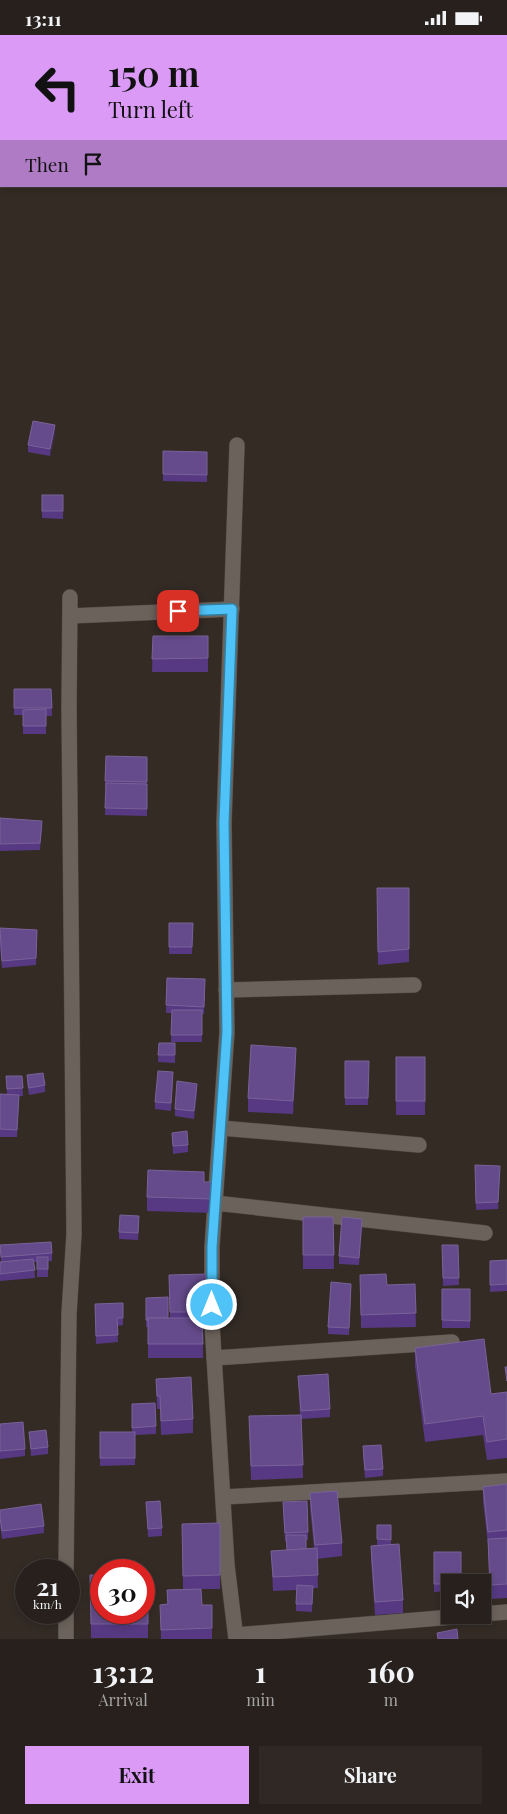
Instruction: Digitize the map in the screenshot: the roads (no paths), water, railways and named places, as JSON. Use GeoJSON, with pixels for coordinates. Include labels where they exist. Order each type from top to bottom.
{"type":"FeatureCollection","features":[{"type":"Feature","properties":{"kind":"street"},"geometry":{"type":"LineString","coordinates":[[237,445],[224,823],[227,1032],[222,1128],[212,1247],[214,1358],[227,1565],[236,1637],[441,1618]]}},
{"type":"Feature","properties":{"kind":"street"},"geometry":{"type":"LineString","coordinates":[[66,1559],[69,1314],[74,1234],[69,707],[70,597]]}},
{"type":"Feature","properties":{"kind":"street"},"geometry":{"type":"LineString","coordinates":[[70,616],[232,609]]}},
{"type":"Feature","properties":{"kind":"street"},"geometry":{"type":"LineString","coordinates":[[226,990],[414,985]]}},
{"type":"Feature","properties":{"kind":"street"},"geometry":{"type":"LineString","coordinates":[[222,1128],[419,1145]]}},
{"type":"Feature","properties":{"kind":"street"},"geometry":{"type":"LineString","coordinates":[[215,1203],[485,1233]]}},
{"type":"Feature","properties":{"kind":"street"},"geometry":{"type":"LineString","coordinates":[[214,1358],[452,1342]]}},
{"type":"Feature","properties":{"kind":"street"},"geometry":{"type":"LineString","coordinates":[[223,1497],[507,1481]]}},
{"type":"Feature","properties":{"kind":"street"},"geometry":{"type":"LineString","coordinates":[[491,1614],[507,1612]]}},
{"type":"Feature","properties":{"kind":"street"},"geometry":{"type":"LineString","coordinates":[[66,1624],[66,1639]]}}]}
